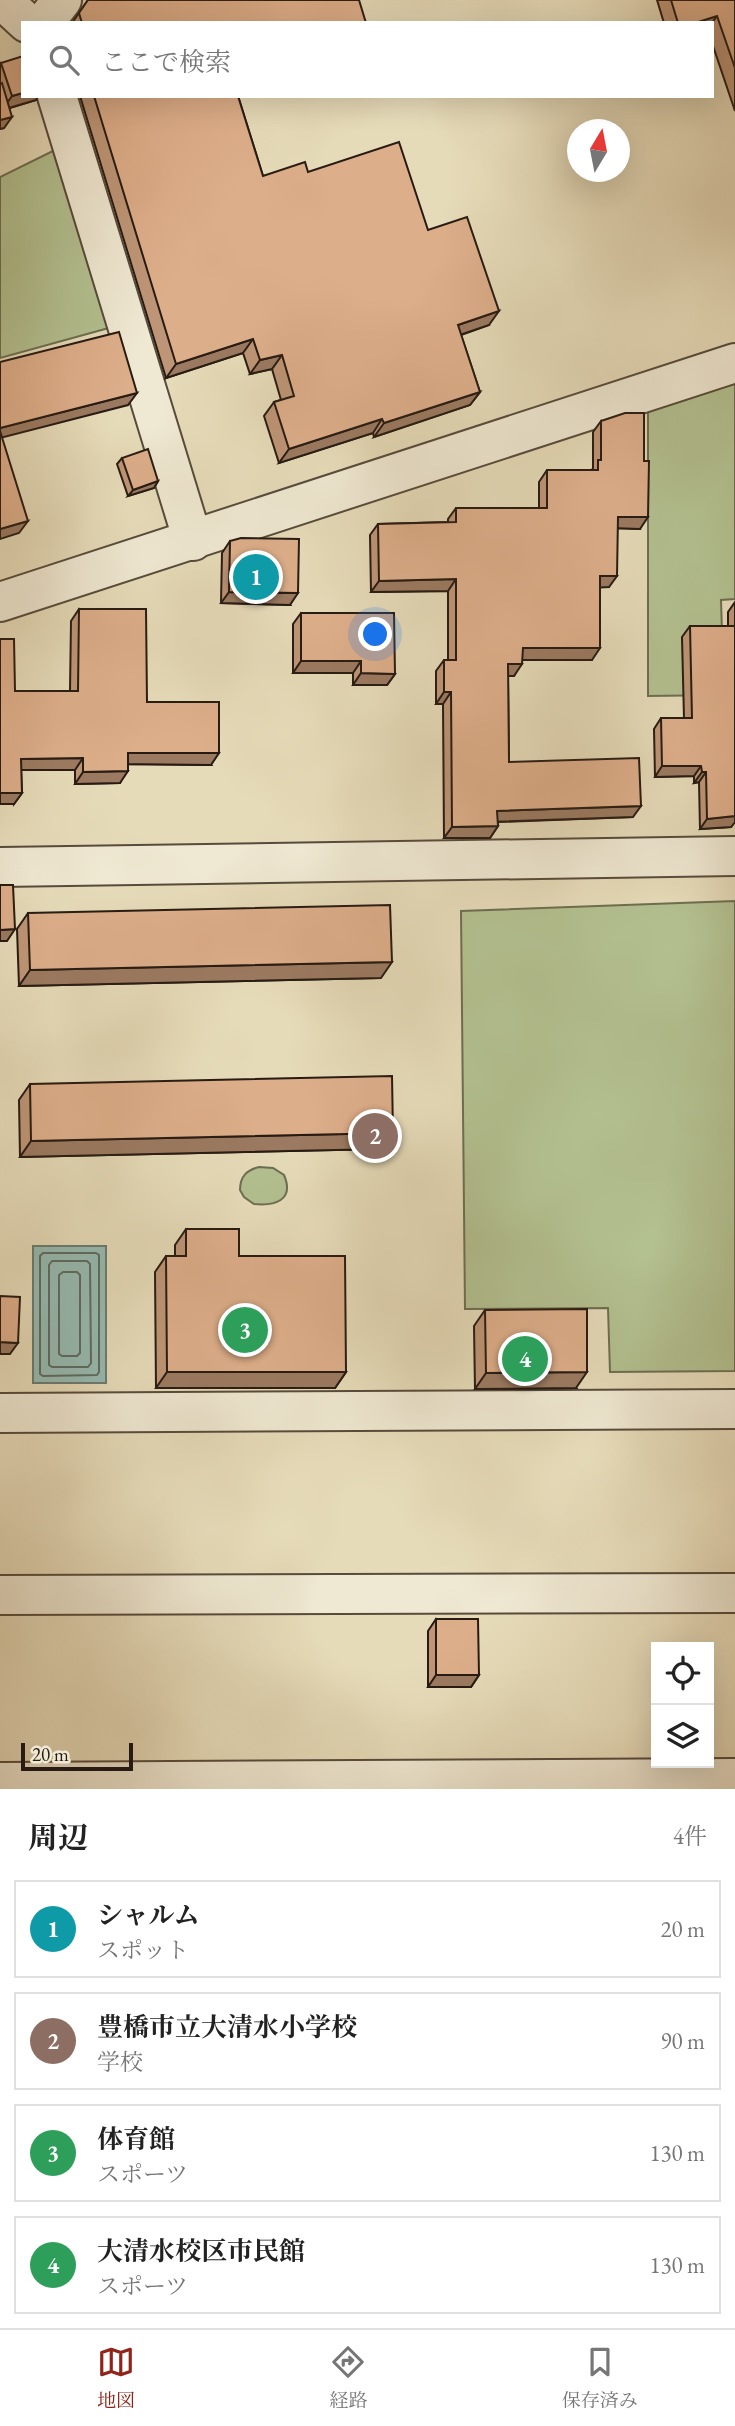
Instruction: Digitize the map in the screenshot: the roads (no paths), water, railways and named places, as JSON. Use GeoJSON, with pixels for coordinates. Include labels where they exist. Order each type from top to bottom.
{"type":"FeatureCollection","features":[{"type":"Feature","properties":{"kind":"street"},"geometry":{"type":"LineString","coordinates":[[2,0],[25,21]]}},
{"type":"Feature","properties":{"kind":"street"},"geometry":{"type":"LineString","coordinates":[[46,21],[62,0]]}},
{"type":"Feature","properties":{"kind":"street"},"geometry":{"type":"LineString","coordinates":[[58,98],[193,541]]}},
{"type":"Feature","properties":{"kind":"street"},"geometry":{"type":"LineString","coordinates":[[0,602],[735,363]]}},
{"type":"Feature","properties":{"kind":"street"},"geometry":{"type":"LineString","coordinates":[[0,867],[735,856]]}},
{"type":"Feature","properties":{"kind":"street"},"geometry":{"type":"LineString","coordinates":[[0,1413],[735,1409]]}},
{"type":"Feature","properties":{"kind":"street"},"geometry":{"type":"LineString","coordinates":[[0,1595],[735,1593]]}},
{"type":"Feature","properties":{"kind":"street"},"geometry":{"type":"LineString","coordinates":[[0,1782],[735,1777]]}},
{"type":"Feature","properties":{"kind":"water"},"geometry":{"type":"Polygon","coordinates":[[[33,1246],[106,1246],[106,1383],[33,1383],[33,1246]]]}},
{"type":"Feature","properties":{"kind":"place","name":"シャルム"},"geometry":{"type":"Point","coordinates":[256,577]}},
{"type":"Feature","properties":{"kind":"place","name":"豊橋市立大清水小学校"},"geometry":{"type":"Point","coordinates":[375,1136]}},
{"type":"Feature","properties":{"kind":"place","name":"体育館"},"geometry":{"type":"Point","coordinates":[245,1330]}},
{"type":"Feature","properties":{"kind":"place","name":"大清水校区市民館"},"geometry":{"type":"Point","coordinates":[525,1359]}}]}
